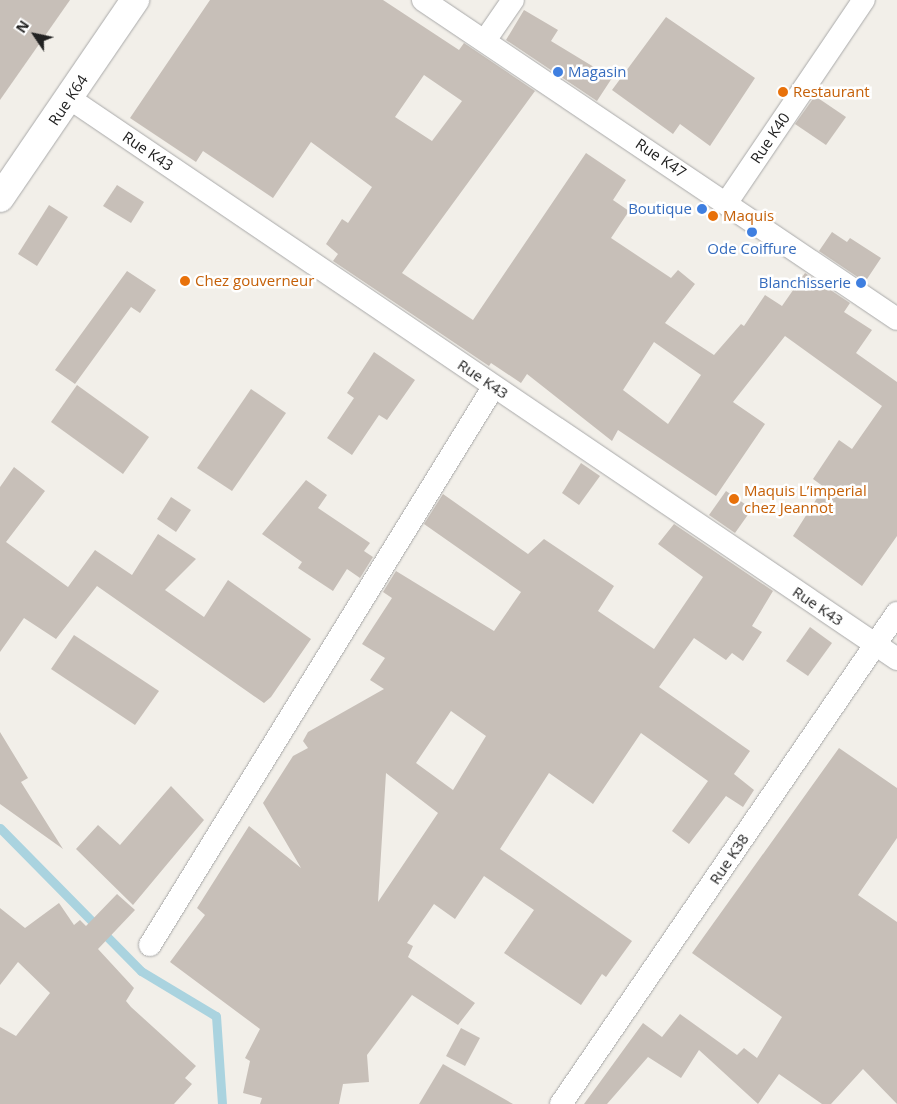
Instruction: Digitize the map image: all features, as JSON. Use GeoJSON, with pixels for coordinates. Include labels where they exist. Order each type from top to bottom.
{"type":"FeatureCollection","features":[{"type":"Feature","properties":{"kind":"street","name":"Rue K64"},"geometry":{"type":"LineString","coordinates":[[0,198],[135,0]]}},
{"type":"Feature","properties":{"kind":"street","name":"Rue K47"},"geometry":{"type":"LineString","coordinates":[[423,0],[486,39],[897,320]]}},
{"type":"Feature","properties":{"kind":"street"},"geometry":{"type":"LineString","coordinates":[[486,39],[513,0]]}},
{"type":"Feature","properties":{"kind":"street","name":"Rue K40"},"geometry":{"type":"LineString","coordinates":[[727,202],[864,0]]}},
{"type":"Feature","properties":{"kind":"street","name":"Rue K43"},"geometry":{"type":"LineString","coordinates":[[69,98],[897,659]]}},
{"type":"Feature","properties":{"kind":"street"},"geometry":{"type":"LineString","coordinates":[[150,945],[494,386]]}},
{"type":"Feature","properties":{"kind":"street","name":"Rue K38"},"geometry":{"type":"LineString","coordinates":[[561,1104],[897,613]]}},
{"type":"Feature","properties":{"kind":"building"},"geometry":{"type":"Polygon","coordinates":[[[0,0],[70,0],[0,100],[0,0]]]}},
{"type":"Feature","properties":{"kind":"building"},"geometry":{"type":"Polygon","coordinates":[[[210,0],[383,0],[459,50],[464,43],[535,91],[402,273],[473,320],[586,153],[626,180],[613,200],[629,211],[611,238],[671,278],[678,270],[695,284],[665,323],[714,355],[741,324],[744,326],[765,295],[782,306],[805,273],[850,303],[844,312],[872,330],[856,353],[897,382],[897,536],[862,586],[793,536],[824,487],[813,479],[839,440],[852,449],[882,406],[785,336],[733,402],[765,424],[716,496],[618,430],[612,441],[527,374],[521,383],[491,363],[489,366],[333,261],[338,254],[326,244],[342,219],[348,223],[372,187],[311,142],[273,198],[203,151],[196,162],[130,118],[210,0]],[[424,75],[395,117],[432,141],[462,101],[424,75]],[[654,342],[623,390],[668,424],[701,375],[654,342]]]}},
{"type":"Feature","properties":{"kind":"building"},"geometry":{"type":"Polygon","coordinates":[[[524,10],[558,30],[551,41],[612,78],[597,101],[506,40],[524,10]]]}},
{"type":"Feature","properties":{"kind":"building"},"geometry":{"type":"Polygon","coordinates":[[[666,17],[755,78],[710,146],[680,124],[673,134],[612,90],[666,17]]]}},
{"type":"Feature","properties":{"kind":"building"},"geometry":{"type":"Polygon","coordinates":[[[815,96],[846,117],[826,145],[795,124],[815,96]]]}},
{"type":"Feature","properties":{"kind":"building"},"geometry":{"type":"Polygon","coordinates":[[[117,185],[144,202],[131,223],[103,206],[117,185]]]}},
{"type":"Feature","properties":{"kind":"building"},"geometry":{"type":"Polygon","coordinates":[[[49,205],[68,217],[37,266],[18,254],[49,205]]]}},
{"type":"Feature","properties":{"kind":"building"},"geometry":{"type":"Polygon","coordinates":[[[832,232],[847,242],[850,238],[881,258],[865,282],[819,251],[832,232]]]}},
{"type":"Feature","properties":{"kind":"building"},"geometry":{"type":"Polygon","coordinates":[[[127,271],[156,290],[140,313],[131,307],[75,384],[55,370],[127,271]]]}},
{"type":"Feature","properties":{"kind":"building"},"geometry":{"type":"Polygon","coordinates":[[[374,352],[415,380],[387,420],[379,415],[352,455],[327,438],[354,398],[347,393],[374,352]]]}},
{"type":"Feature","properties":{"kind":"building"},"geometry":{"type":"Polygon","coordinates":[[[77,385],[149,437],[123,474],[51,422],[77,385]]]}},
{"type":"Feature","properties":{"kind":"building"},"geometry":{"type":"Polygon","coordinates":[[[251,389],[286,413],[232,491],[197,468],[251,389]]]}},
{"type":"Feature","properties":{"kind":"building"},"geometry":{"type":"Polygon","coordinates":[[[581,463],[600,476],[579,505],[562,493],[581,463]]]}},
{"type":"Feature","properties":{"kind":"building"},"geometry":{"type":"Polygon","coordinates":[[[14,467],[45,491],[6,542],[68,587],[95,550],[132,575],[158,534],[196,559],[165,590],[204,617],[228,580],[311,639],[271,697],[264,703],[97,586],[56,639],[24,618],[0,652],[0,487],[14,467]]]}},
{"type":"Feature","properties":{"kind":"building"},"geometry":{"type":"Polygon","coordinates":[[[306,480],[327,495],[318,508],[370,543],[364,551],[373,557],[360,578],[347,569],[333,591],[298,568],[302,562],[262,534],[306,480]]]}},
{"type":"Feature","properties":{"kind":"building"},"geometry":{"type":"Polygon","coordinates":[[[726,491],[752,509],[735,533],[709,515],[726,491]]]}},
{"type":"Feature","properties":{"kind":"building"},"geometry":{"type":"Polygon","coordinates":[[[443,494],[528,554],[544,539],[614,586],[598,611],[654,649],[703,577],[658,544],[674,524],[773,591],[752,626],[762,632],[743,661],[732,653],[726,660],[694,638],[659,687],[750,751],[734,774],[754,790],[743,807],[726,796],[689,844],[672,831],[708,781],[641,733],[593,804],[549,773],[500,849],[632,941],[606,977],[602,974],[581,1005],[504,953],[534,910],[484,876],[455,919],[434,904],[407,943],[413,946],[408,957],[475,1003],[458,1025],[412,995],[367,1055],[369,1082],[343,1084],[339,1104],[260,1104],[262,1098],[243,1093],[250,1061],[245,1058],[260,1029],[170,962],[205,915],[197,908],[249,826],[301,868],[263,803],[293,756],[308,748],[303,741],[308,732],[384,689],[370,680],[385,658],[362,644],[392,598],[383,592],[396,571],[494,631],[521,592],[424,524],[443,494]],[[451,711],[416,763],[453,790],[486,736],[451,711]],[[386,773],[378,902],[438,813],[386,773]]]}},
{"type":"Feature","properties":{"kind":"building"},"geometry":{"type":"Polygon","coordinates":[[[171,497],[191,510],[176,532],[157,519],[171,497]]]}},
{"type":"Feature","properties":{"kind":"building"},"geometry":{"type":"Polygon","coordinates":[[[810,627],[832,643],[808,676],[786,661],[810,627]]]}},
{"type":"Feature","properties":{"kind":"building"},"geometry":{"type":"Polygon","coordinates":[[[74,635],[159,691],[135,725],[51,669],[74,635]]]}},
{"type":"Feature","properties":{"kind":"building"},"geometry":{"type":"Polygon","coordinates":[[[0,732],[28,778],[21,782],[63,849],[0,804],[0,732]]]}},
{"type":"Feature","properties":{"kind":"building"},"geometry":{"type":"Polygon","coordinates":[[[839,748],[897,788],[897,838],[858,895],[897,922],[897,1104],[863,1069],[831,1104],[822,1104],[779,1074],[758,1104],[699,1050],[681,1078],[648,1057],[607,1104],[584,1104],[643,1023],[662,1037],[680,1014],[737,1055],[744,1048],[757,1058],[782,1017],[692,953],[839,748]]]}},
{"type":"Feature","properties":{"kind":"building"},"geometry":{"type":"Polygon","coordinates":[[[171,786],[204,820],[133,905],[76,849],[98,825],[120,845],[171,786]]]}},
{"type":"Feature","properties":{"kind":"building"},"geometry":{"type":"Polygon","coordinates":[[[117,894],[135,910],[98,949],[134,988],[126,1001],[131,1007],[196,1066],[185,1078],[192,1084],[174,1104],[0,1104],[0,1027],[16,1036],[50,993],[18,962],[0,985],[0,908],[25,928],[59,903],[74,925],[80,920],[86,926],[117,894]]]}},
{"type":"Feature","properties":{"kind":"building"},"geometry":{"type":"Polygon","coordinates":[[[461,1028],[480,1038],[465,1066],[446,1056],[461,1028]]]}},
{"type":"Feature","properties":{"kind":"building"},"geometry":{"type":"Polygon","coordinates":[[[443,1064],[513,1104],[419,1104],[443,1064]]]}},
{"type":"Feature","properties":{"kind":"waterway"},"geometry":{"type":"LineString","coordinates":[[0,828],[141,971],[216,1016],[222,1104]]}},
{"type":"Feature","properties":{"kind":"place","name":"Magasin"},"geometry":{"type":"Point","coordinates":[558,72]}},
{"type":"Feature","properties":{"kind":"place","name":"Restaurant"},"geometry":{"type":"Point","coordinates":[783,92]}},
{"type":"Feature","properties":{"kind":"place","name":"Boutique"},"geometry":{"type":"Point","coordinates":[702,209]}},
{"type":"Feature","properties":{"kind":"place","name":"Maquis"},"geometry":{"type":"Point","coordinates":[713,216]}},
{"type":"Feature","properties":{"kind":"place","name":"Ode Coiffure"},"geometry":{"type":"Point","coordinates":[752,232]}},
{"type":"Feature","properties":{"kind":"place","name":"Chez gouverneur"},"geometry":{"type":"Point","coordinates":[185,281]}},
{"type":"Feature","properties":{"kind":"place","name":"Blanchisserie"},"geometry":{"type":"Point","coordinates":[861,283]}},
{"type":"Feature","properties":{"kind":"place","name":"Maquis L’imperial chez Jeannot"},"geometry":{"type":"Point","coordinates":[734,499]}}]}
